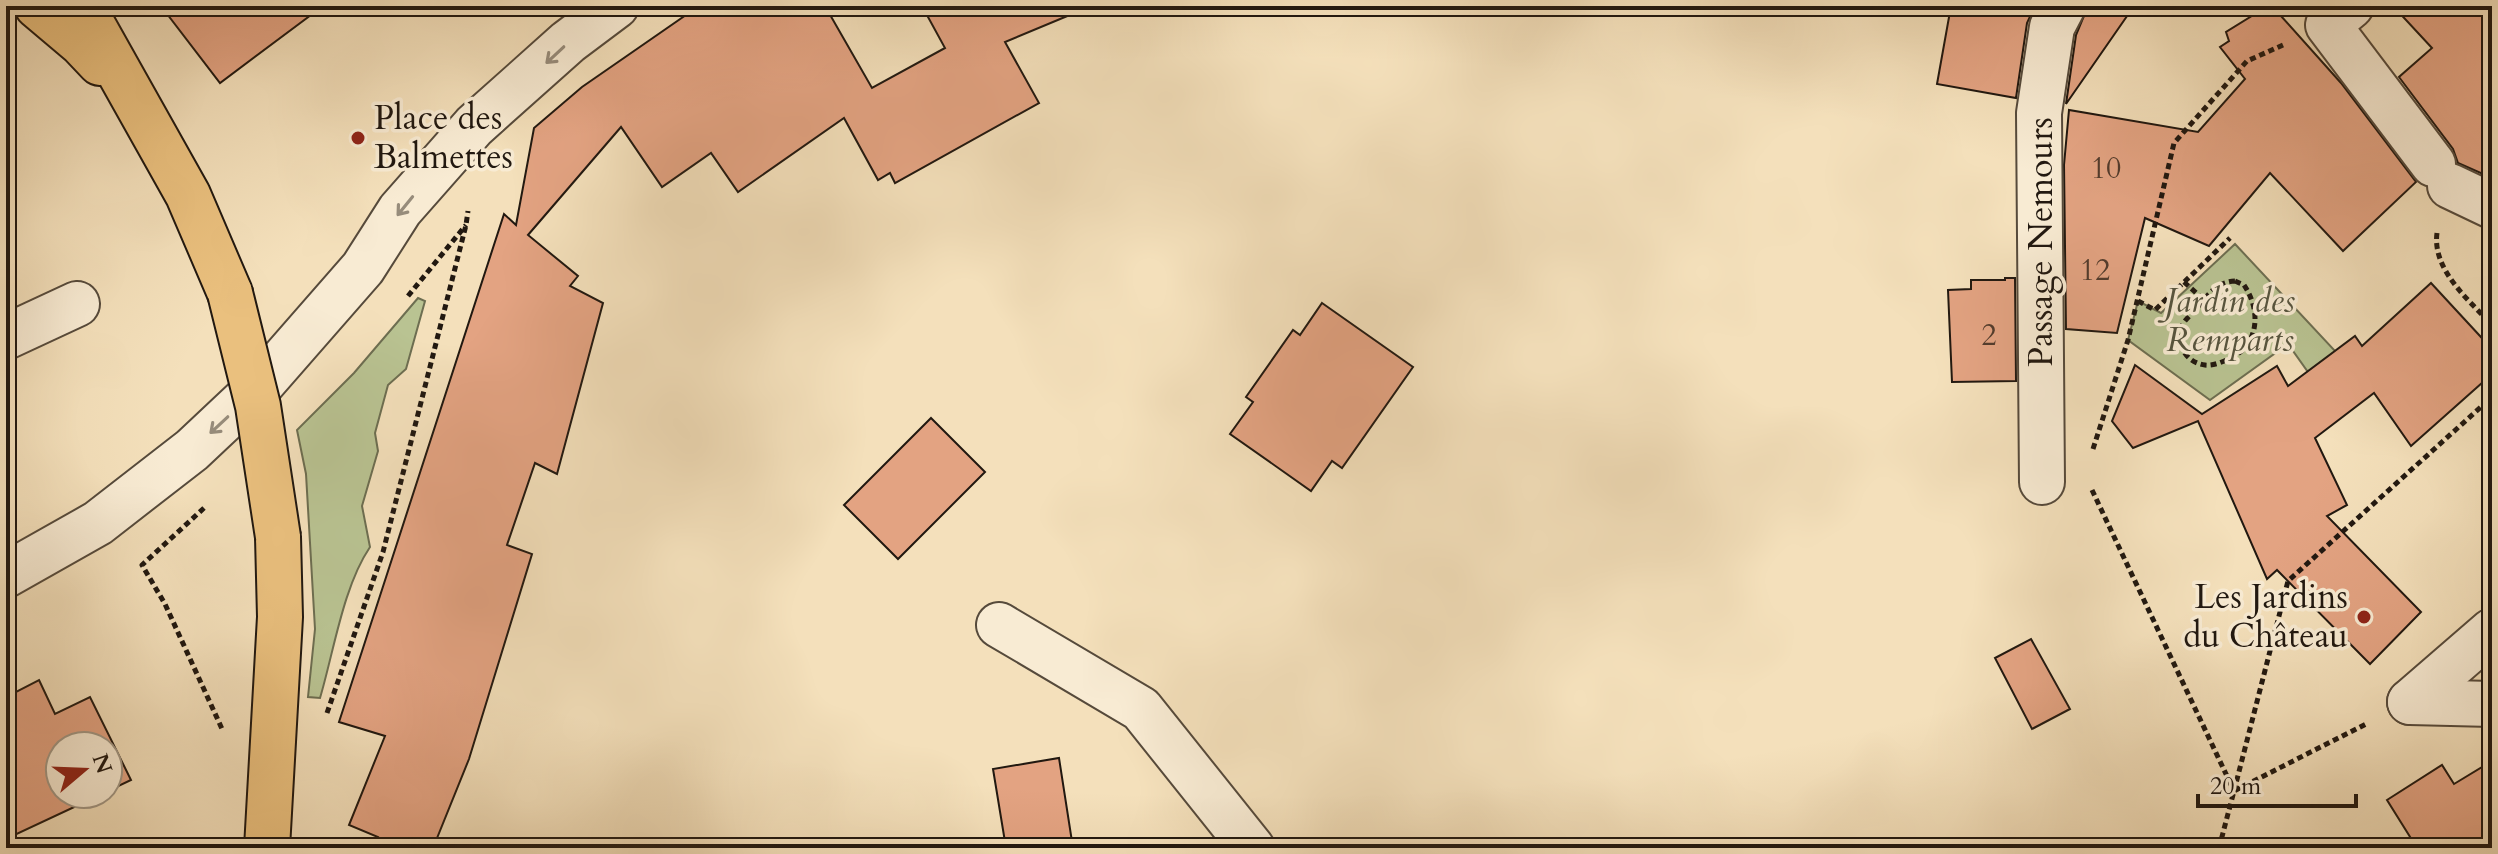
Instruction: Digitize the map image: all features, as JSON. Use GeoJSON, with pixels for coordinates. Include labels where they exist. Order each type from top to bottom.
{"type":"FeatureCollection","features":[{"type":"Feature","properties":{"kind":"main road"},"geometry":{"type":"LineString","coordinates":[[37,6],[82,44],[142,109]]}},
{"type":"Feature","properties":{"kind":"main road"},"geometry":{"type":"LineString","coordinates":[[82,6],[188,195],[230,293],[258,406],[278,537],[280,617],[267,848]]}},
{"type":"Feature","properties":{"kind":"street"},"geometry":{"type":"LineString","coordinates":[[6,575],[98,523],[192,450],[259,387],[363,268],[400,210],[474,126],[568,42],[616,6]]}},
{"type":"Feature","properties":{"kind":"street","name":"Passage Nemours"},"geometry":{"type":"LineString","coordinates":[[2042,482],[2039,113],[2052,27],[2063,6]]}},
{"type":"Feature","properties":{"kind":"street"},"geometry":{"type":"LineString","coordinates":[[2339,16],[2442,175],[2492,206]]}},
{"type":"Feature","properties":{"kind":"street"},"geometry":{"type":"LineString","coordinates":[[6,337],[77,304]]}},
{"type":"Feature","properties":{"kind":"street"},"geometry":{"type":"LineString","coordinates":[[999,625],[1141,709],[1252,848]]}},
{"type":"Feature","properties":{"kind":"street"},"geometry":{"type":"LineString","coordinates":[[2410,702],[2492,631]]}},
{"type":"Feature","properties":{"kind":"street"},"geometry":{"type":"LineString","coordinates":[[2410,702],[2492,704]]}},
{"type":"Feature","properties":{"kind":"path"},"geometry":{"type":"LineString","coordinates":[[2090,459],[2128,340],[2174,143],[2247,61],[2339,16]]}},
{"type":"Feature","properties":{"kind":"path"},"geometry":{"type":"LineString","coordinates":[[324,723],[383,552],[455,269],[466,225],[474,126]]}},
{"type":"Feature","properties":{"kind":"path"},"geometry":{"type":"LineString","coordinates":[[2442,175],[2436,241],[2441,262],[2456,286],[2492,325]]}},
{"type":"Feature","properties":{"kind":"path"},"geometry":{"type":"LineString","coordinates":[[2138,301],[2155,310],[2230,238]]}},
{"type":"Feature","properties":{"kind":"path"},"geometry":{"type":"LineString","coordinates":[[2235,281],[2244,285],[2249,293],[2256,320],[2251,342],[2244,350],[2215,364],[2204,365],[2184,354],[2180,346],[2183,323],[2204,300],[2218,285],[2235,281]]}},
{"type":"Feature","properties":{"kind":"path"},"geometry":{"type":"LineString","coordinates":[[2183,282],[2204,300]]}},
{"type":"Feature","properties":{"kind":"path"},"geometry":{"type":"LineString","coordinates":[[2219,848],[2288,581],[2492,397]]}},
{"type":"Feature","properties":{"kind":"path"},"geometry":{"type":"LineString","coordinates":[[2092,489],[2234,791]]}},
{"type":"Feature","properties":{"kind":"path"},"geometry":{"type":"LineString","coordinates":[[165,604],[225,736]]}},
{"type":"Feature","properties":{"kind":"path"},"geometry":{"type":"LineString","coordinates":[[2234,791],[2410,702]]}},
{"type":"Feature","properties":{"kind":"green space","name":"Jardin des Remparts"},"geometry":{"type":"Polygon","coordinates":[[[2235,244],[2336,352],[2308,372],[2288,344],[2210,400],[2128,340],[2138,301],[2161,313],[2235,244]]]}},
{"type":"Feature","properties":{"kind":"green space"},"geometry":{"type":"Polygon","coordinates":[[[418,298],[425,301],[406,369],[388,385],[375,433],[378,451],[362,506],[370,547],[346,600],[320,698],[308,697],[315,629],[306,474],[297,430],[354,373],[418,298]]]}},
{"type":"Feature","properties":{"kind":"building"},"geometry":{"type":"Polygon","coordinates":[[[161,6],[323,6],[220,83],[161,6]]]}},
{"type":"Feature","properties":{"kind":"building"},"geometry":{"type":"Polygon","coordinates":[[[699,6],[825,6],[872,88],[945,48],[922,6],[1089,7],[1005,42],[1039,103],[895,183],[890,173],[878,180],[844,118],[738,192],[711,153],[662,187],[621,127],[528,235],[578,276],[570,286],[603,303],[557,474],[535,463],[507,545],[532,554],[469,759],[433,848],[374,848],[378,837],[349,825],[385,736],[339,722],[504,214],[516,225],[534,128],[582,87],[699,6]]]}},
{"type":"Feature","properties":{"kind":"building"},"geometry":{"type":"Polygon","coordinates":[[[1951,6],[2035,6],[2027,23],[2016,98],[1937,84],[1951,6]]]}},
{"type":"Feature","properties":{"kind":"building"},"geometry":{"type":"Polygon","coordinates":[[[2088,6],[2134,6],[2066,104],[2076,35],[2088,6]]]}},
{"type":"Feature","properties":{"kind":"building"},"geometry":{"type":"Polygon","coordinates":[[[2272,6],[2341,83],[2416,182],[2343,251],[2270,173],[2209,246],[2145,218],[2117,333],[2066,329],[2064,165],[2069,110],[2198,132],[2245,79],[2220,47],[2229,41],[2226,32],[2272,6]]]}},
{"type":"Feature","properties":{"kind":"building"},"geometry":{"type":"Polygon","coordinates":[[[2393,6],[2492,6],[2492,178],[2458,163],[2453,149],[2399,77],[2432,48],[2393,6]]]}},
{"type":"Feature","properties":{"kind":"building"},"geometry":{"type":"Polygon","coordinates":[[[2015,278],[2016,381],[1952,382],[1948,290],[1971,289],[1971,280],[2015,278]]]}},
{"type":"Feature","properties":{"kind":"building"},"geometry":{"type":"Polygon","coordinates":[[[2431,283],[2492,349],[2492,374],[2411,446],[2374,393],[2315,438],[2347,505],[2327,516],[2421,612],[2370,664],[2277,570],[2267,579],[2198,421],[2133,448],[2112,421],[2135,365],[2202,414],[2277,366],[2288,386],[2355,336],[2362,346],[2431,283]]]}},
{"type":"Feature","properties":{"kind":"building"},"geometry":{"type":"Polygon","coordinates":[[[1322,303],[1413,367],[1342,468],[1332,461],[1311,491],[1230,434],[1253,402],[1246,397],[1293,330],[1300,335],[1322,303]]]}},
{"type":"Feature","properties":{"kind":"building"},"geometry":{"type":"Polygon","coordinates":[[[931,418],[985,472],[898,559],[844,505],[931,418]]]}},
{"type":"Feature","properties":{"kind":"building"},"geometry":{"type":"Polygon","coordinates":[[[2031,639],[2070,709],[2032,729],[1995,658],[2031,639]]]}},
{"type":"Feature","properties":{"kind":"building"},"geometry":{"type":"Polygon","coordinates":[[[39,680],[55,714],[90,697],[106,730],[44,730],[44,810],[68,810],[6,839],[6,697],[39,680]]]}},
{"type":"Feature","properties":{"kind":"building"},"geometry":{"type":"Polygon","coordinates":[[[1059,758],[1073,848],[1006,848],[993,769],[1059,758]]]}},
{"type":"Feature","properties":{"kind":"building"},"geometry":{"type":"Polygon","coordinates":[[[2492,761],[2492,848],[2417,848],[2387,800],[2442,765],[2454,784],[2492,761]]]}},
{"type":"Feature","properties":{"kind":"building"},"geometry":{"type":"Polygon","coordinates":[[[124,766],[131,780],[124,783],[124,766]]]}},
{"type":"Feature","properties":{"kind":"place","name":"Place des Balmettes"},"geometry":{"type":"Point","coordinates":[358,138]}},
{"type":"Feature","properties":{"kind":"place","name":"Les Jardins du Château"},"geometry":{"type":"Point","coordinates":[2364,617]}}]}
